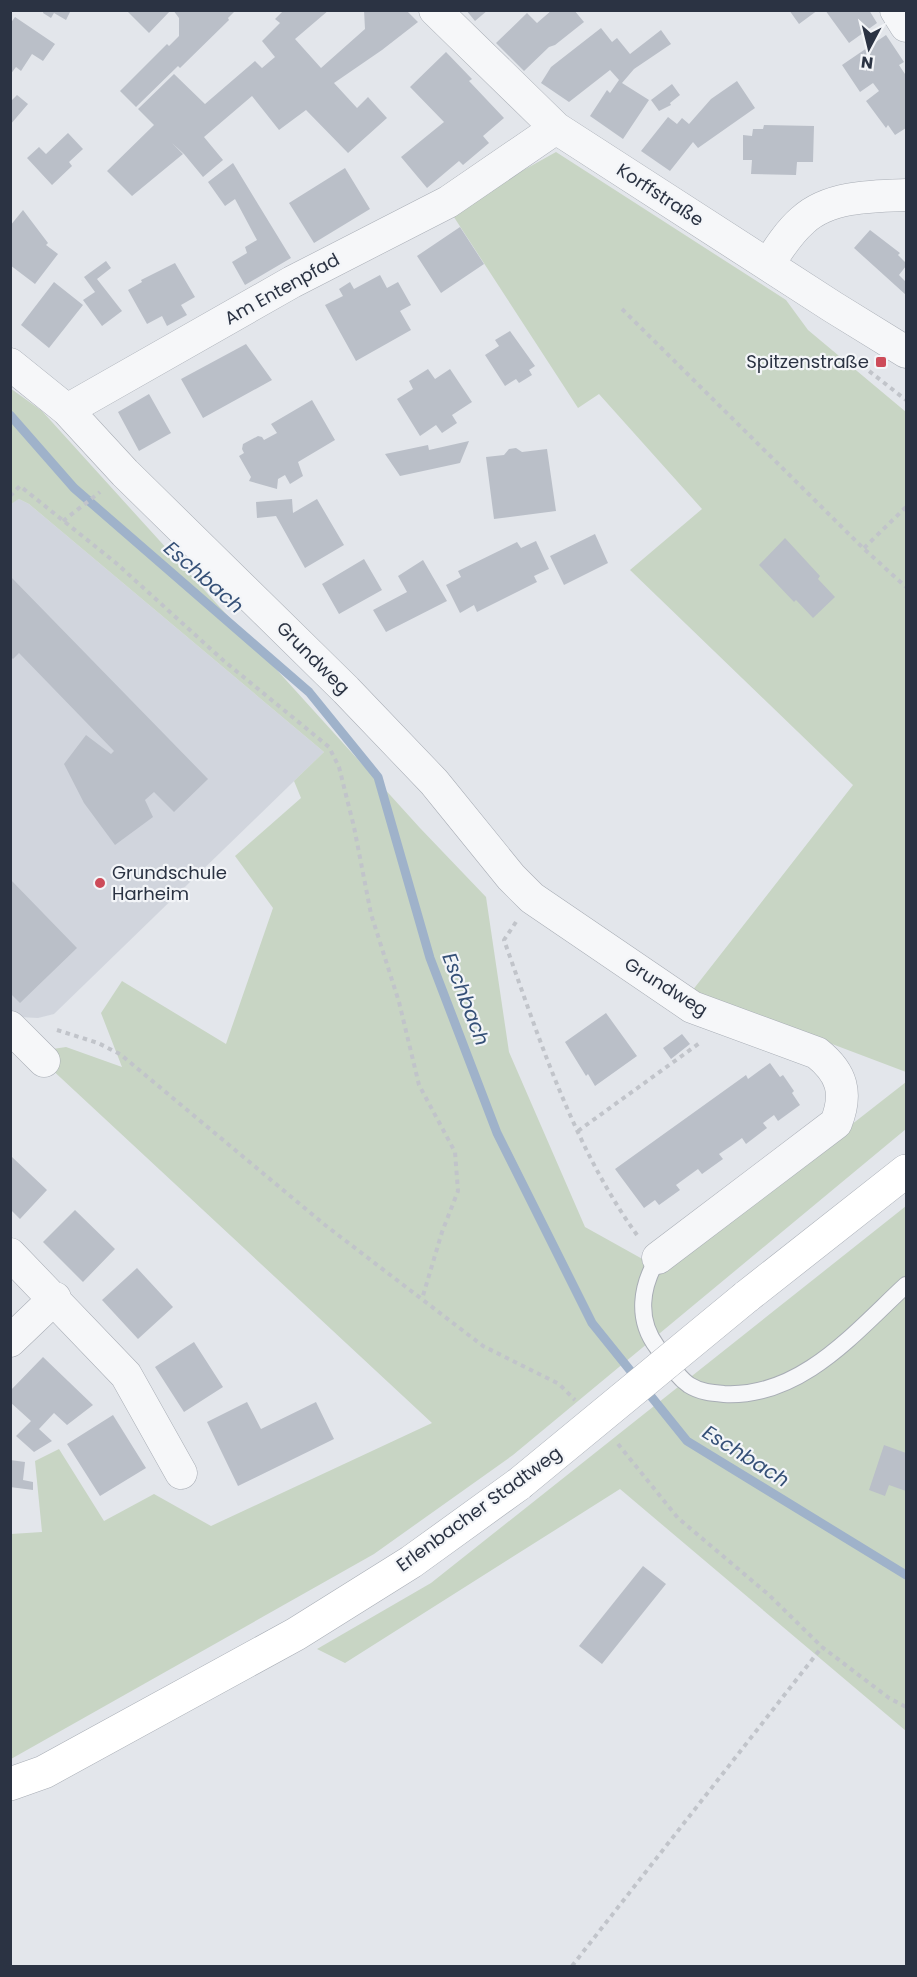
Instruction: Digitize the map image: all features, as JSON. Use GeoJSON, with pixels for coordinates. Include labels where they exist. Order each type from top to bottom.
{"type":"FeatureCollection","features":[{"type":"Feature","properties":{"kind":"street","name":"Korffstraße"},"geometry":{"type":"LineString","coordinates":[[435,10],[556,128],[906,352]]}},
{"type":"Feature","properties":{"kind":"street"},"geometry":{"type":"LineString","coordinates":[[896,10],[906,26]]}},
{"type":"Feature","properties":{"kind":"street","name":"Am Entenpfad"},"geometry":{"type":"LineString","coordinates":[[67,410],[292,282],[448,202],[556,128]]}},
{"type":"Feature","properties":{"kind":"street"},"geometry":{"type":"LineString","coordinates":[[768,265],[785,239],[803,219],[822,206],[876,196],[906,195]]}},
{"type":"Feature","properties":{"kind":"street"},"geometry":{"type":"LineString","coordinates":[[10,364],[67,410]]}},
{"type":"Feature","properties":{"kind":"street","name":"Grundweg"},"geometry":{"type":"LineString","coordinates":[[67,410],[125,473],[346,690],[434,782],[511,877],[532,898],[692,1007],[817,1053],[835,1071],[843,1098],[836,1123],[658,1258]]}},
{"type":"Feature","properties":{"kind":"street","name":"Erlenbacher Stadtweg"},"geometry":{"type":"LineString","coordinates":[[10,1784],[44,1772],[296,1634],[411,1562],[519,1484],[746,1297],[906,1171]]}},
{"type":"Feature","properties":{"kind":"street"},"geometry":{"type":"LineString","coordinates":[[10,1254],[55,1298],[126,1375],[182,1473]]}},
{"type":"Feature","properties":{"kind":"street"},"geometry":{"type":"LineString","coordinates":[[10,1341],[55,1298]]}},
{"type":"Feature","properties":{"kind":"lane","name":"Grundweg"},"geometry":{"type":"LineString","coordinates":[[658,1258],[645,1285],[643,1303],[649,1336],[677,1373],[690,1385],[708,1393],[738,1395],[778,1385],[799,1376],[823,1361],[906,1285]]}},
{"type":"Feature","properties":{"kind":"path"},"geometry":{"type":"LineString","coordinates":[[622,309],[863,548],[906,587]]}},
{"type":"Feature","properties":{"kind":"path"},"geometry":{"type":"LineString","coordinates":[[63,521],[125,473]]}},
{"type":"Feature","properties":{"kind":"path"},"geometry":{"type":"LineString","coordinates":[[10,496],[20,486],[116,563],[224,661],[329,747],[339,767],[354,827],[371,914],[399,1002],[419,1084],[454,1152],[458,1191],[442,1232],[422,1299]]}},
{"type":"Feature","properties":{"kind":"path"},"geometry":{"type":"LineString","coordinates":[[863,548],[906,507]]}},
{"type":"Feature","properties":{"kind":"path"},"geometry":{"type":"LineString","coordinates":[[532,898],[504,939],[539,1038],[586,1150],[636,1233],[658,1258]]}},
{"type":"Feature","properties":{"kind":"path"},"geometry":{"type":"LineString","coordinates":[[578,1131],[728,1022]]}},
{"type":"Feature","properties":{"kind":"path"},"geometry":{"type":"LineString","coordinates":[[26,1043],[34,1032],[55,1029],[98,1043],[120,1054],[325,1224],[483,1346],[559,1384],[582,1408]]}},
{"type":"Feature","properties":{"kind":"path"},"geometry":{"type":"LineString","coordinates":[[613,1439],[628,1454],[678,1518],[769,1594],[822,1647],[889,1698],[906,1707]]}},
{"type":"Feature","properties":{"kind":"path"},"geometry":{"type":"LineString","coordinates":[[572,1966],[822,1647]]}},
{"type":"Feature","properties":{"kind":"shaded area","name":"Grundschule Harheim"},"geometry":{"type":"Polygon","coordinates":[[[19,499],[29,504],[324,752],[54,1014],[38,1018],[11,1014],[10,504],[19,499]]]}},
{"type":"Feature","properties":{"kind":"green space"},"geometry":{"type":"Polygon","coordinates":[[[556,152],[786,300],[808,330],[906,412],[906,1072],[692,991],[853,785],[630,570],[702,509],[599,394],[578,408],[450,211],[556,152]]]}},
{"type":"Feature","properties":{"kind":"green space"},"geometry":{"type":"Polygon","coordinates":[[[10,388],[42,411],[420,828],[486,897],[509,1052],[585,1227],[664,1271],[906,1082],[906,1129],[513,1455],[374,1554],[11,1759],[11,1534],[42,1532],[35,1461],[59,1449],[104,1521],[154,1494],[211,1526],[432,1423],[33,1052],[66,1047],[122,1067],[101,1013],[122,981],[226,1044],[273,908],[235,856],[301,798],[294,781],[324,752],[29,504],[19,499],[11,504],[10,388]]]}},
{"type":"Feature","properties":{"kind":"green space"},"geometry":{"type":"Polygon","coordinates":[[[906,1206],[906,1731],[620,1489],[345,1663],[317,1649],[431,1583],[906,1206]]]}},
{"type":"Feature","properties":{"kind":"building"},"geometry":{"type":"Polygon","coordinates":[[[44,10],[71,10],[66,20],[54,13],[51,18],[43,13],[44,10]]]}},
{"type":"Feature","properties":{"kind":"building"},"geometry":{"type":"Polygon","coordinates":[[[126,10],[171,10],[149,33],[126,10]]]}},
{"type":"Feature","properties":{"kind":"building"},"geometry":{"type":"Polygon","coordinates":[[[173,10],[236,10],[228,18],[229,20],[180,68],[178,66],[136,107],[120,91],[167,44],[169,46],[179,36],[179,18],[173,10]]]}},
{"type":"Feature","properties":{"kind":"building"},"geometry":{"type":"Polygon","coordinates":[[[284,10],[329,10],[295,39],[321,68],[365,29],[364,10],[406,10],[418,22],[334,83],[357,108],[368,97],[387,118],[348,153],[306,110],[279,130],[252,96],[204,137],[223,160],[203,177],[184,154],[172,143],[183,154],[132,196],[107,171],[154,125],[138,109],[174,74],[205,104],[255,61],[262,68],[275,57],[262,41],[280,23],[275,19],[284,10]]]}},
{"type":"Feature","properties":{"kind":"building"},"geometry":{"type":"Polygon","coordinates":[[[466,10],[488,10],[475,21],[466,10]]]}},
{"type":"Feature","properties":{"kind":"building"},"geometry":{"type":"Polygon","coordinates":[[[552,10],[574,10],[584,22],[555,45],[549,47],[524,71],[496,43],[527,13],[537,23],[552,10]]]}},
{"type":"Feature","properties":{"kind":"building"},"geometry":{"type":"Polygon","coordinates":[[[789,10],[818,10],[799,24],[789,10]]]}},
{"type":"Feature","properties":{"kind":"building"},"geometry":{"type":"Polygon","coordinates":[[[825,10],[869,10],[877,23],[849,43],[825,10]]]}},
{"type":"Feature","properties":{"kind":"building"},"geometry":{"type":"Polygon","coordinates":[[[15,17],[55,44],[43,61],[32,54],[21,71],[16,67],[10,75],[10,24],[15,17]]]}},
{"type":"Feature","properties":{"kind":"building"},"geometry":{"type":"Polygon","coordinates":[[[601,28],[612,42],[617,38],[630,54],[661,30],[671,44],[634,69],[622,83],[649,100],[623,139],[590,116],[607,90],[610,93],[619,80],[610,70],[569,102],[541,83],[551,67],[601,28]]]}},
{"type":"Feature","properties":{"kind":"building"},"geometry":{"type":"Polygon","coordinates":[[[886,35],[904,62],[899,65],[906,73],[906,128],[895,135],[888,125],[886,128],[866,101],[879,91],[873,83],[860,92],[842,65],[886,35]]]}},
{"type":"Feature","properties":{"kind":"building"},"geometry":{"type":"Polygon","coordinates":[[[446,52],[472,79],[469,81],[504,118],[483,136],[489,143],[463,165],[459,161],[427,188],[401,157],[444,122],[410,87],[446,52]]]}},
{"type":"Feature","properties":{"kind":"building"},"geometry":{"type":"Polygon","coordinates":[[[737,81],[755,108],[698,148],[693,142],[670,171],[641,151],[668,117],[677,124],[682,118],[689,124],[711,99],[737,81]]]}},
{"type":"Feature","properties":{"kind":"building"},"geometry":{"type":"Polygon","coordinates":[[[672,84],[680,95],[670,103],[671,105],[659,111],[651,100],[672,84]]]}},
{"type":"Feature","properties":{"kind":"building"},"geometry":{"type":"Polygon","coordinates":[[[17,95],[28,104],[10,125],[10,102],[17,95]]]}},
{"type":"Feature","properties":{"kind":"building"},"geometry":{"type":"Polygon","coordinates":[[[764,125],[814,126],[813,162],[797,162],[796,175],[751,174],[752,160],[743,160],[743,135],[752,136],[753,129],[763,129],[764,125]]]}},
{"type":"Feature","properties":{"kind":"building"},"geometry":{"type":"Polygon","coordinates":[[[68,133],[83,149],[69,162],[72,166],[52,185],[27,158],[39,147],[46,154],[68,133]]]}},
{"type":"Feature","properties":{"kind":"building"},"geometry":{"type":"Polygon","coordinates":[[[233,163],[291,258],[245,285],[232,262],[247,253],[245,247],[257,240],[235,199],[225,206],[208,182],[233,163]]]}},
{"type":"Feature","properties":{"kind":"building"},"geometry":{"type":"Polygon","coordinates":[[[345,168],[370,209],[314,243],[289,203],[345,168]]]}},
{"type":"Feature","properties":{"kind":"building"},"geometry":{"type":"Polygon","coordinates":[[[23,210],[48,243],[46,245],[58,254],[35,284],[10,265],[10,226],[23,210]]]}},
{"type":"Feature","properties":{"kind":"building"},"geometry":{"type":"Polygon","coordinates":[[[460,227],[484,264],[441,293],[417,256],[460,227]]]}},
{"type":"Feature","properties":{"kind":"building"},"geometry":{"type":"Polygon","coordinates":[[[870,230],[900,253],[898,255],[906,263],[899,275],[906,282],[906,295],[854,248],[870,230]]]}},
{"type":"Feature","properties":{"kind":"building"},"geometry":{"type":"Polygon","coordinates":[[[106,261],[111,268],[97,279],[122,311],[102,326],[83,300],[95,292],[84,277],[106,261]]]}},
{"type":"Feature","properties":{"kind":"building"},"geometry":{"type":"Polygon","coordinates":[[[175,263],[195,297],[181,305],[187,315],[167,326],[162,316],[147,324],[128,290],[142,282],[141,280],[175,263]]]}},
{"type":"Feature","properties":{"kind":"building"},"geometry":{"type":"Polygon","coordinates":[[[380,275],[387,288],[398,282],[411,305],[400,311],[411,330],[356,361],[325,305],[343,296],[339,289],[350,282],[354,289],[380,275]]]}},
{"type":"Feature","properties":{"kind":"building"},"geometry":{"type":"Polygon","coordinates":[[[54,282],[83,305],[49,348],[21,325],[54,282]]]}},
{"type":"Feature","properties":{"kind":"building"},"geometry":{"type":"Polygon","coordinates":[[[510,331],[535,366],[529,370],[532,375],[519,383],[516,379],[505,386],[485,355],[499,346],[495,340],[510,331]]]}},
{"type":"Feature","properties":{"kind":"building"},"geometry":{"type":"Polygon","coordinates":[[[246,344],[272,380],[203,418],[181,379],[246,344]]]}},
{"type":"Feature","properties":{"kind":"building"},"geometry":{"type":"Polygon","coordinates":[[[428,369],[435,379],[450,369],[472,402],[452,415],[457,423],[442,433],[436,425],[420,436],[397,399],[413,389],[409,381],[428,369]]]}},
{"type":"Feature","properties":{"kind":"building"},"geometry":{"type":"Polygon","coordinates":[[[149,394],[171,433],[139,451],[118,412],[149,394]]]}},
{"type":"Feature","properties":{"kind":"building"},"geometry":{"type":"Polygon","coordinates":[[[312,400],[335,440],[298,462],[303,476],[290,484],[285,475],[278,479],[277,489],[249,481],[251,477],[239,456],[244,453],[243,444],[258,436],[264,440],[277,433],[271,424],[312,400]]]}},
{"type":"Feature","properties":{"kind":"building"},"geometry":{"type":"Polygon","coordinates":[[[469,441],[460,463],[400,476],[385,454],[428,445],[429,450],[469,441]]]}},
{"type":"Feature","properties":{"kind":"building"},"geometry":{"type":"Polygon","coordinates":[[[516,448],[522,452],[547,449],[556,511],[494,519],[486,457],[504,455],[509,449],[516,448]]]}},
{"type":"Feature","properties":{"kind":"building"},"geometry":{"type":"Polygon","coordinates":[[[292,499],[293,513],[317,499],[344,545],[305,568],[276,516],[257,518],[256,502],[292,499]]]}},
{"type":"Feature","properties":{"kind":"building"},"geometry":{"type":"Polygon","coordinates":[[[595,534],[608,563],[564,585],[550,556],[595,534]]]}},
{"type":"Feature","properties":{"kind":"building"},"geometry":{"type":"Polygon","coordinates":[[[785,538],[820,576],[818,579],[835,597],[813,618],[796,600],[794,602],[759,565],[785,538]]]}},
{"type":"Feature","properties":{"kind":"building"},"geometry":{"type":"Polygon","coordinates":[[[536,541],[549,569],[534,576],[537,582],[477,612],[474,605],[460,613],[446,585],[461,577],[458,571],[517,542],[521,548],[536,541]]]}},
{"type":"Feature","properties":{"kind":"building"},"geometry":{"type":"Polygon","coordinates":[[[364,559],[382,590],[339,614],[322,584],[364,559]]]}},
{"type":"Feature","properties":{"kind":"building"},"geometry":{"type":"Polygon","coordinates":[[[423,560],[447,601],[386,632],[373,610],[407,592],[398,576],[423,560]]]}},
{"type":"Feature","properties":{"kind":"building"},"geometry":{"type":"Polygon","coordinates":[[[10,576],[208,779],[174,812],[154,792],[145,800],[153,817],[115,845],[84,803],[64,764],[86,735],[111,754],[114,751],[19,653],[13,659],[10,656],[10,576]]]}},
{"type":"Feature","properties":{"kind":"building"},"geometry":{"type":"Polygon","coordinates":[[[10,879],[77,948],[20,1003],[10,993],[10,879]]]}},
{"type":"Feature","properties":{"kind":"building"},"geometry":{"type":"Polygon","coordinates":[[[606,1013],[637,1056],[595,1086],[588,1074],[586,1076],[565,1042],[606,1013]]]}},
{"type":"Feature","properties":{"kind":"building"},"geometry":{"type":"Polygon","coordinates":[[[682,1034],[690,1044],[671,1059],[663,1048],[682,1034]]]}},
{"type":"Feature","properties":{"kind":"building"},"geometry":{"type":"Polygon","coordinates":[[[770,1063],[780,1077],[783,1075],[800,1105],[778,1121],[774,1115],[763,1123],[767,1128],[746,1144],[742,1138],[719,1154],[723,1159],[702,1174],[698,1169],[676,1185],[680,1190],[659,1205],[655,1200],[644,1208],[615,1169],[746,1075],[748,1079],[770,1063]]]}},
{"type":"Feature","properties":{"kind":"building"},"geometry":{"type":"Polygon","coordinates":[[[12,1157],[47,1190],[20,1219],[10,1209],[12,1157]]]}},
{"type":"Feature","properties":{"kind":"building"},"geometry":{"type":"Polygon","coordinates":[[[75,1210],[115,1249],[83,1282],[43,1242],[75,1210]]]}},
{"type":"Feature","properties":{"kind":"building"},"geometry":{"type":"Polygon","coordinates":[[[137,1268],[173,1307],[138,1339],[102,1300],[137,1268]]]}},
{"type":"Feature","properties":{"kind":"building"},"geometry":{"type":"Polygon","coordinates":[[[194,1342],[223,1387],[184,1412],[155,1367],[194,1342]]]}},
{"type":"Feature","properties":{"kind":"building"},"geometry":{"type":"Polygon","coordinates":[[[43,1357],[93,1405],[67,1425],[54,1413],[39,1429],[52,1441],[34,1452],[16,1436],[31,1421],[10,1402],[10,1391],[43,1357]]]}},
{"type":"Feature","properties":{"kind":"building"},"geometry":{"type":"Polygon","coordinates":[[[247,1402],[261,1429],[316,1402],[334,1439],[238,1486],[207,1422],[247,1402]]]}},
{"type":"Feature","properties":{"kind":"building"},"geometry":{"type":"Polygon","coordinates":[[[113,1415],[146,1468],[100,1496],[67,1444],[113,1415]]]}},
{"type":"Feature","properties":{"kind":"building"},"geometry":{"type":"Polygon","coordinates":[[[884,1445],[906,1453],[906,1491],[889,1485],[885,1496],[869,1490],[884,1445]]]}},
{"type":"Feature","properties":{"kind":"building"},"geometry":{"type":"Polygon","coordinates":[[[10,1460],[25,1462],[23,1480],[33,1482],[33,1490],[10,1487],[10,1460]]]}},
{"type":"Feature","properties":{"kind":"building"},"geometry":{"type":"Polygon","coordinates":[[[643,1566],[666,1584],[602,1664],[579,1646],[643,1566]]]}},
{"type":"Feature","properties":{"kind":"waterway","name":"Eschbach"},"geometry":{"type":"LineString","coordinates":[[10,415],[74,488],[309,692],[378,777],[430,958],[497,1133],[592,1323],[687,1441],[906,1575]]}},
{"type":"Feature","properties":{"kind":"place","name":"Spitzenstraße"},"geometry":{"type":"Point","coordinates":[881,362]}},
{"type":"Feature","properties":{"kind":"place","name":"Grundschule Harheim"},"geometry":{"type":"Point","coordinates":[100,883]}}]}
